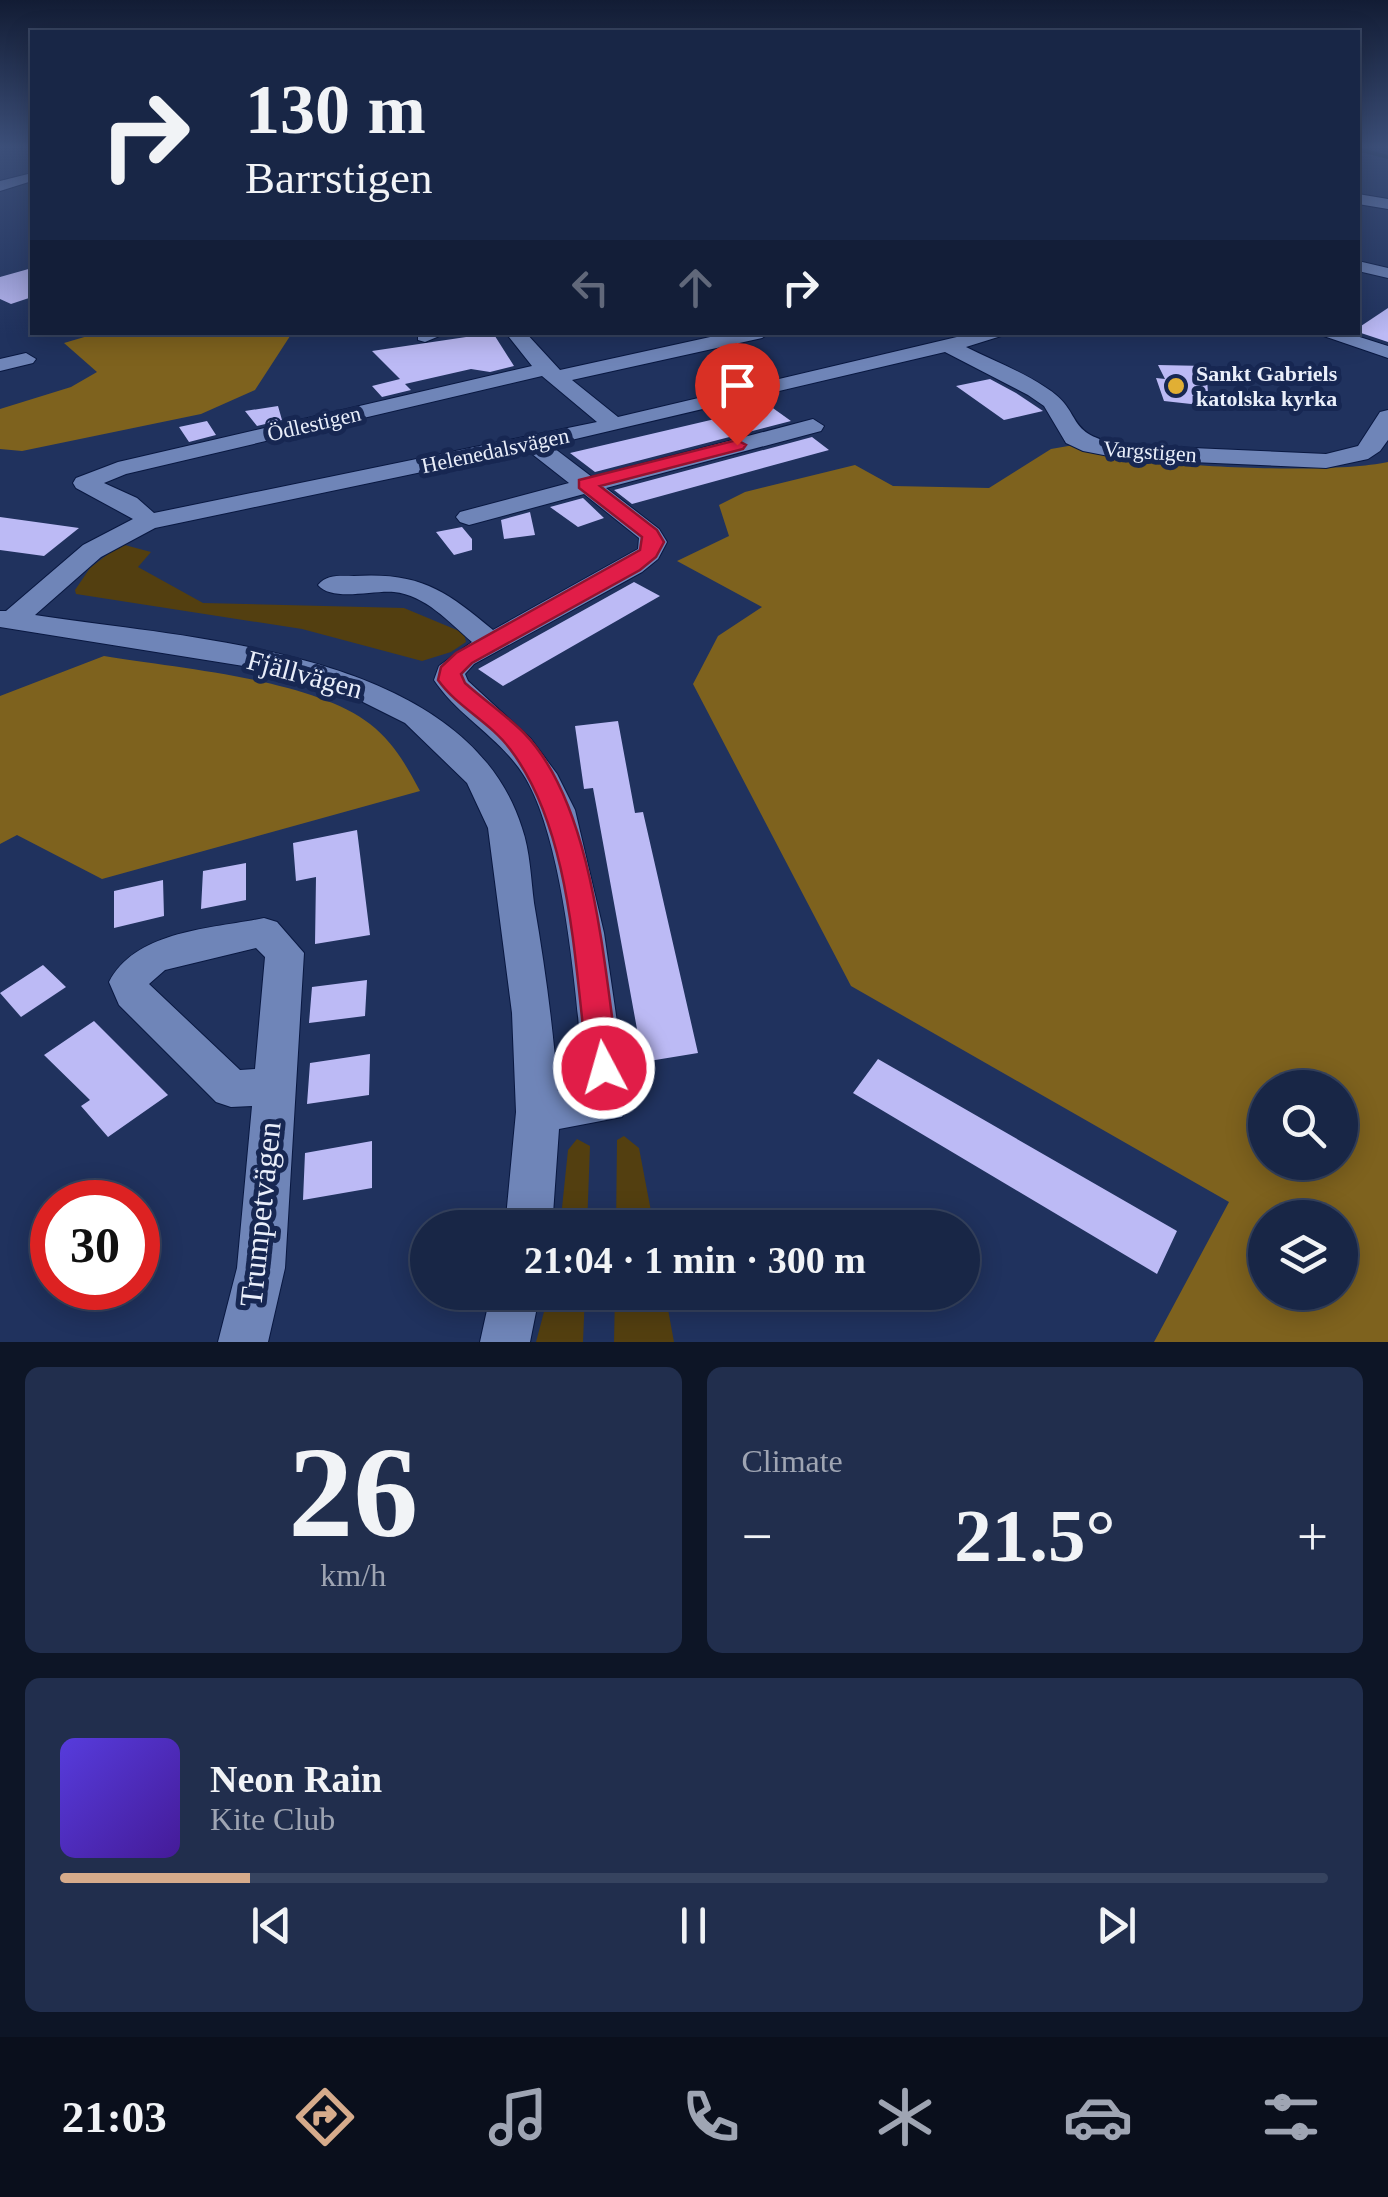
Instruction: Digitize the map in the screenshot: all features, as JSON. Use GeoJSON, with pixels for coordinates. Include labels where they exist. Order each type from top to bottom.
{"type":"FeatureCollection","features":[{"type":"Feature","properties":{"kind":"street"},"geometry":{"type":"LineString","coordinates":[[1360,266],[1388,273]]}},
{"type":"Feature","properties":{"kind":"street"},"geometry":{"type":"LineString","coordinates":[[517,335],[551,373],[614,425]]}},
{"type":"Feature","properties":{"kind":"street","name":"Ödlestigen"},"geometry":{"type":"LineString","coordinates":[[147,522],[136,507],[108,498],[84,484],[118,469],[551,373],[747,335]]}},
{"type":"Feature","properties":{"kind":"street","name":"Helenedalsvägen"},"geometry":{"type":"LineString","coordinates":[[6,619],[92,552],[147,522],[533,443],[995,335]]}},
{"type":"Feature","properties":{"kind":"street"},"geometry":{"type":"LineString","coordinates":[[1331,335],[1388,352]]}},
{"type":"Feature","properties":{"kind":"street","name":"Vargstigen"},"geometry":{"type":"LineString","coordinates":[[950,347],[1036,390],[1052,402],[1074,438],[1091,446],[1124,452],[1326,461],[1358,455],[1374,446],[1384,434],[1388,417]]}},
{"type":"Feature","properties":{"kind":"street"},"geometry":{"type":"LineString","coordinates":[[0,365],[26,359]]}},
{"type":"Feature","properties":{"kind":"street"},"geometry":{"type":"LineString","coordinates":[[469,517],[812,426]]}},
{"type":"Feature","properties":{"kind":"street"},"geometry":{"type":"LineString","coordinates":[[533,443],[650,534],[654,542],[649,553],[632,566],[457,664],[450,672],[449,680],[517,740],[550,792],[564,829],[581,911],[600,1032],[606,1104],[538,1112]]}},
{"type":"Feature","properties":{"kind":"street"},"geometry":{"type":"LineString","coordinates":[[332,585],[395,581],[424,588],[492,644]]}},
{"type":"Feature","properties":{"kind":"street","name":"Fjällvägen"},"geometry":{"type":"LineString","coordinates":[[6,619],[306,668],[379,695],[416,716],[481,777],[505,828],[532,1013],[538,1112],[530,1210]]}},
{"type":"Feature","properties":{"kind":"street","name":"Trumpetvägen"},"geometry":{"type":"LineString","coordinates":[[243,1342],[261,1268],[286,953],[275,938],[264,932],[157,957],[135,972],[130,982],[133,994],[231,1089],[275,1086]]}},
{"type":"Feature","properties":{"kind":"street"},"geometry":{"type":"LineString","coordinates":[[505,1342],[512,1310]]}},
{"type":"Feature","properties":{"kind":"shaded area"},"geometry":{"type":"Polygon","coordinates":[[[91,335],[291,335],[255,390],[201,414],[22,451],[0,449],[0,409],[71,387],[97,372],[64,343],[91,335]]]}},
{"type":"Feature","properties":{"kind":"shaded area"},"geometry":{"type":"Polygon","coordinates":[[[1074,445],[1137,459],[1229,467],[1322,468],[1388,462],[1388,1342],[1154,1342],[1229,1202],[851,986],[693,684],[718,636],[762,607],[677,561],[729,536],[719,505],[745,492],[855,465],[893,486],[989,488],[1051,449],[1074,445]]]}},
{"type":"Feature","properties":{"kind":"shaded area"},"geometry":{"type":"Polygon","coordinates":[[[121,544],[151,552],[138,567],[203,603],[404,608],[464,633],[466,642],[451,652],[422,661],[302,629],[76,594],[90,568],[121,544]]]}},
{"type":"Feature","properties":{"kind":"shaded area"},"geometry":{"type":"Polygon","coordinates":[[[104,656],[243,678],[315,696],[370,724],[404,763],[420,791],[102,879],[17,835],[0,844],[0,696],[104,656]]]}},
{"type":"Feature","properties":{"kind":"shaded area"},"geometry":{"type":"Polygon","coordinates":[[[624,1136],[639,1148],[651,1210],[616,1210],[617,1140],[624,1136]]]}},
{"type":"Feature","properties":{"kind":"shaded area"},"geometry":{"type":"Polygon","coordinates":[[[577,1139],[590,1146],[588,1210],[562,1210],[568,1150],[577,1139]]]}},
{"type":"Feature","properties":{"kind":"shaded area"},"geometry":{"type":"Polygon","coordinates":[[[544,1310],[584,1310],[583,1342],[536,1342],[544,1310]]]}},
{"type":"Feature","properties":{"kind":"shaded area"},"geometry":{"type":"Polygon","coordinates":[[[615,1310],[668,1310],[674,1342],[614,1342],[615,1310]]]}},
{"type":"Feature","properties":{"kind":"building"},"geometry":{"type":"Polygon","coordinates":[[[30,269],[30,298],[11,304],[0,299],[0,277],[30,269]]]}},
{"type":"Feature","properties":{"kind":"building"},"geometry":{"type":"Polygon","coordinates":[[[1388,308],[1388,342],[1360,333],[1360,327],[1388,308]]]}},
{"type":"Feature","properties":{"kind":"building"},"geometry":{"type":"Polygon","coordinates":[[[494,335],[514,366],[490,372],[471,369],[405,384],[411,390],[382,397],[372,386],[400,379],[372,351],[494,335]]]}},
{"type":"Feature","properties":{"kind":"building","name":"Sankt Gabriels katolska kyrka"},"geometry":{"type":"Polygon","coordinates":[[[1158,365],[1206,366],[1209,406],[1164,401],[1156,378],[1165,379],[1158,365]]]}},
{"type":"Feature","properties":{"kind":"building"},"geometry":{"type":"Polygon","coordinates":[[[990,379],[1043,411],[1004,420],[956,386],[990,379]]]}},
{"type":"Feature","properties":{"kind":"building"},"geometry":{"type":"Polygon","coordinates":[[[278,406],[282,420],[257,426],[245,411],[278,406]]]}},
{"type":"Feature","properties":{"kind":"building"},"geometry":{"type":"Polygon","coordinates":[[[770,406],[791,421],[595,472],[570,453],[770,406]]]}},
{"type":"Feature","properties":{"kind":"building"},"geometry":{"type":"Polygon","coordinates":[[[207,421],[216,435],[189,442],[179,427],[207,421]]]}},
{"type":"Feature","properties":{"kind":"building"},"geometry":{"type":"Polygon","coordinates":[[[812,437],[829,450],[632,504],[614,490],[812,437]]]}},
{"type":"Feature","properties":{"kind":"building"},"geometry":{"type":"Polygon","coordinates":[[[583,498],[604,518],[578,527],[550,507],[583,498]]]}},
{"type":"Feature","properties":{"kind":"building"},"geometry":{"type":"Polygon","coordinates":[[[530,512],[535,535],[504,539],[501,520],[530,512]]]}},
{"type":"Feature","properties":{"kind":"building"},"geometry":{"type":"Polygon","coordinates":[[[0,517],[79,528],[44,556],[0,550],[0,517]]]}},
{"type":"Feature","properties":{"kind":"building"},"geometry":{"type":"Polygon","coordinates":[[[462,527],[472,539],[472,550],[454,555],[436,532],[462,527]]]}},
{"type":"Feature","properties":{"kind":"building"},"geometry":{"type":"Polygon","coordinates":[[[634,582],[660,596],[503,686],[478,669],[634,582]]]}},
{"type":"Feature","properties":{"kind":"building"},"geometry":{"type":"Polygon","coordinates":[[[618,721],[635,813],[643,812],[698,1053],[643,1062],[593,788],[584,789],[575,726],[618,721]]]}},
{"type":"Feature","properties":{"kind":"building"},"geometry":{"type":"Polygon","coordinates":[[[357,830],[370,935],[315,944],[316,877],[296,881],[293,843],[357,830]]]}},
{"type":"Feature","properties":{"kind":"building"},"geometry":{"type":"Polygon","coordinates":[[[246,863],[246,900],[201,909],[203,871],[246,863]]]}},
{"type":"Feature","properties":{"kind":"building"},"geometry":{"type":"Polygon","coordinates":[[[163,880],[164,916],[114,928],[114,891],[163,880]]]}},
{"type":"Feature","properties":{"kind":"building"},"geometry":{"type":"Polygon","coordinates":[[[43,965],[66,987],[21,1017],[0,993],[43,965]]]}},
{"type":"Feature","properties":{"kind":"building"},"geometry":{"type":"Polygon","coordinates":[[[367,980],[365,1016],[309,1023],[312,987],[367,980]]]}},
{"type":"Feature","properties":{"kind":"building"},"geometry":{"type":"Polygon","coordinates":[[[94,1021],[168,1095],[108,1137],[81,1106],[90,1100],[44,1055],[94,1021]]]}},
{"type":"Feature","properties":{"kind":"building"},"geometry":{"type":"Polygon","coordinates":[[[370,1054],[369,1095],[307,1104],[310,1063],[370,1054]]]}},
{"type":"Feature","properties":{"kind":"building"},"geometry":{"type":"Polygon","coordinates":[[[878,1059],[1177,1231],[1157,1274],[853,1093],[878,1059]]]}},
{"type":"Feature","properties":{"kind":"building"},"geometry":{"type":"Polygon","coordinates":[[[372,1141],[372,1188],[303,1200],[305,1153],[372,1141]]]}},
{"type":"Feature","properties":{"kind":"place","name":"Sankt Gabriels katolska kyrka"},"geometry":{"type":"Point","coordinates":[1176,386]}},
{"type":"Feature","properties":{"kind":"route"},"geometry":{"type":"LineString","coordinates":[[604,1068],[581,911],[564,829],[550,792],[517,740],[449,680],[450,672],[464,658],[649,553],[654,542],[650,534],[586,484],[737,445]]}}]}
